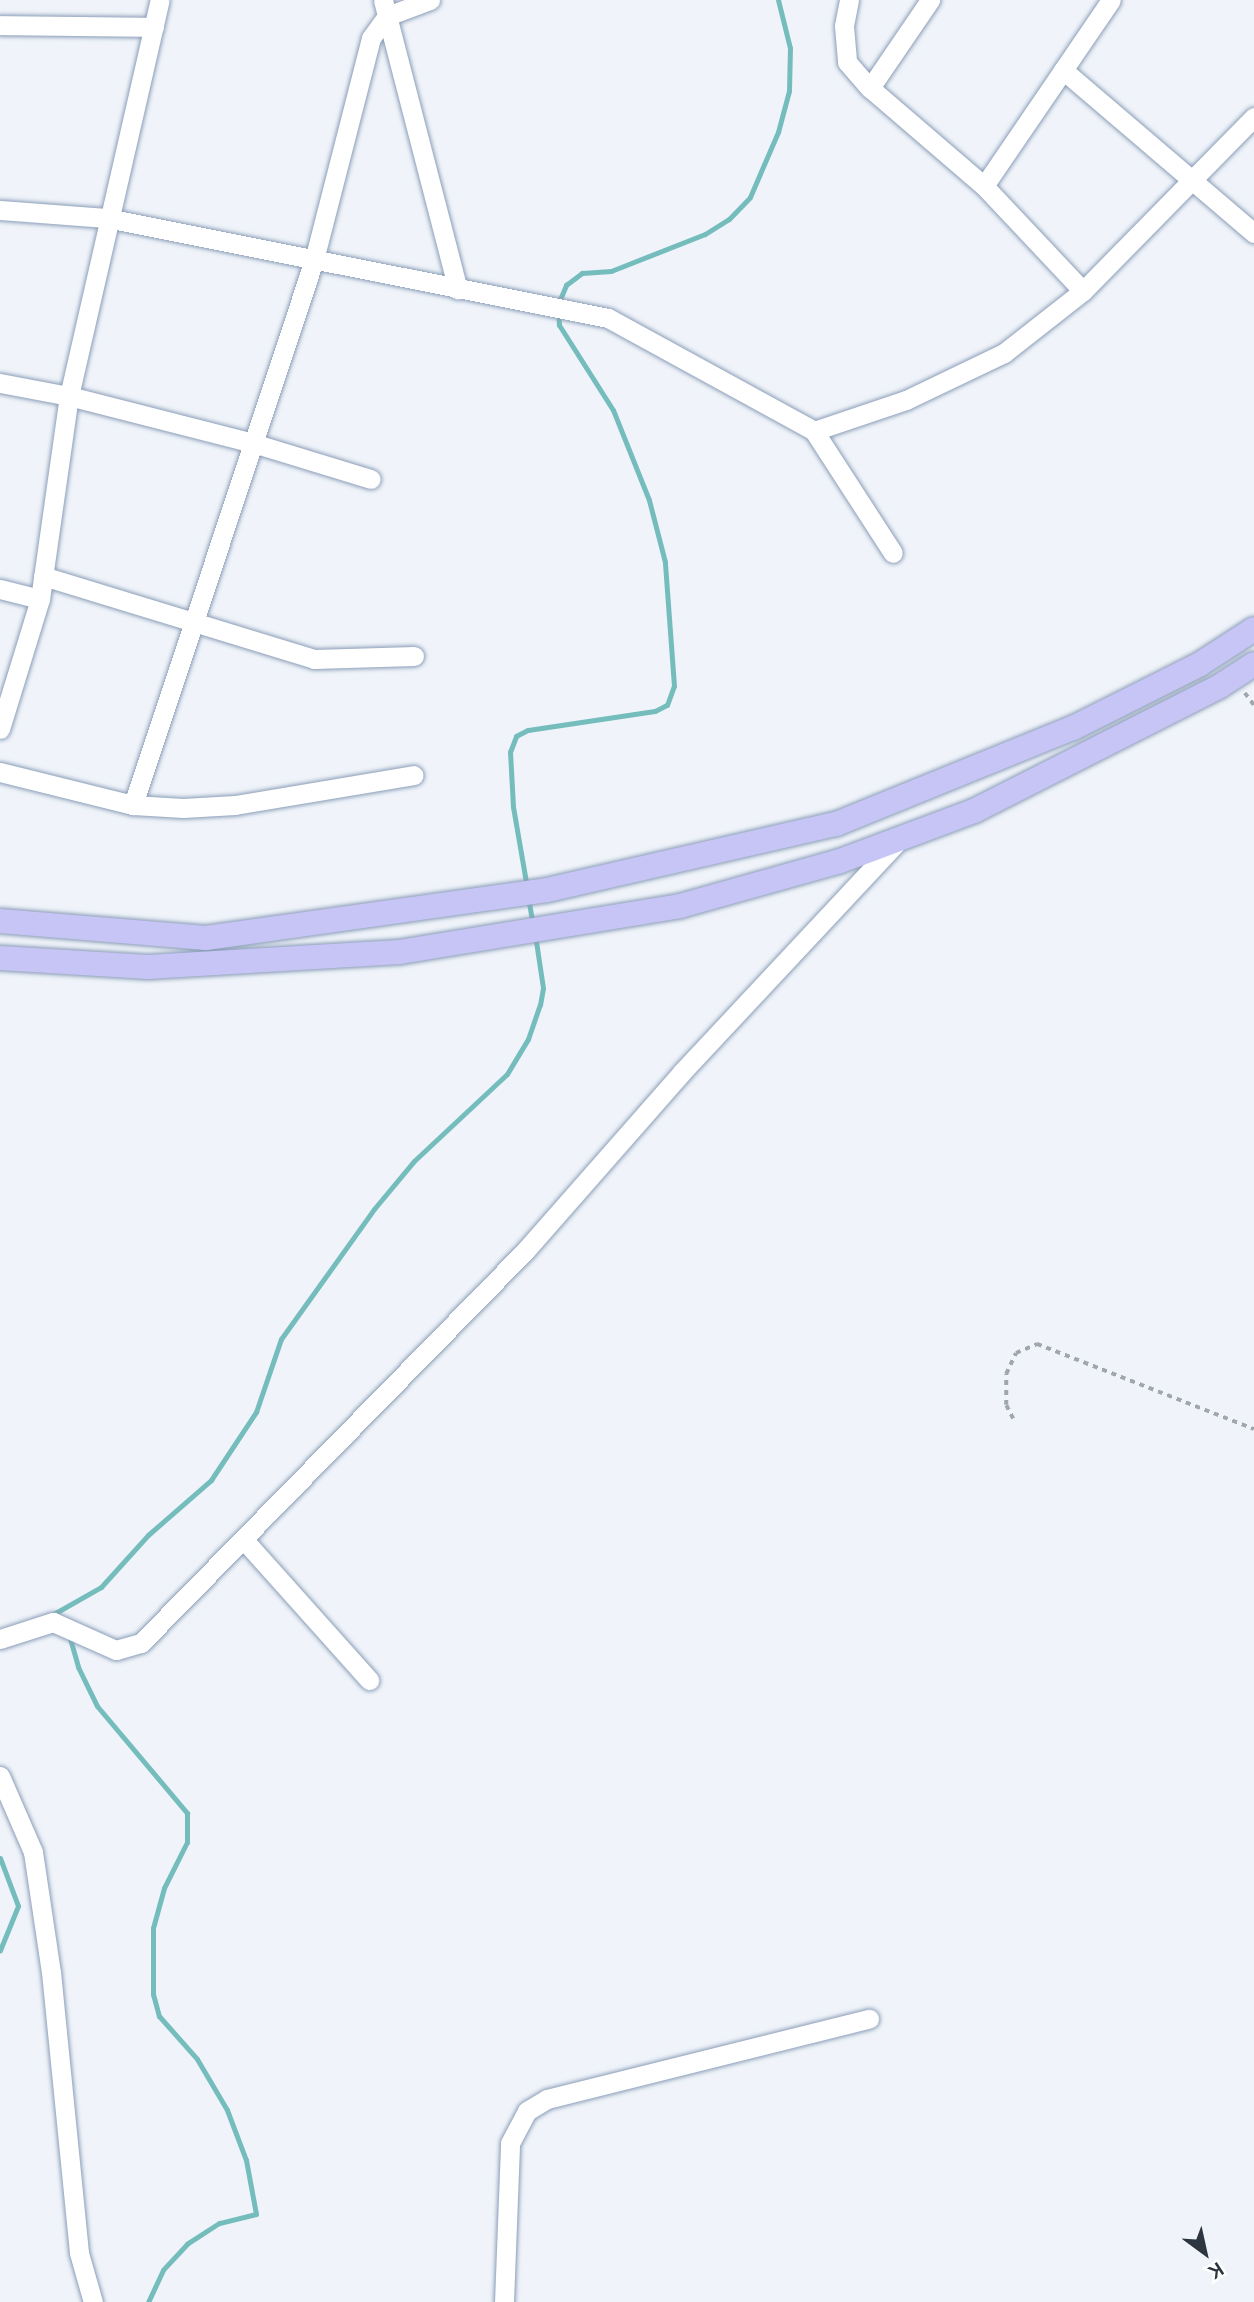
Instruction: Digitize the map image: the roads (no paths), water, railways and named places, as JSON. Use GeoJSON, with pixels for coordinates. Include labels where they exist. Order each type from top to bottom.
{"type":"FeatureCollection","features":[{"type":"Feature","properties":{"kind":"main road"},"geometry":{"type":"LineString","coordinates":[[0,921],[206,938],[547,890],[836,824],[1073,729],[1200,664],[1254,629]]}},
{"type":"Feature","properties":{"kind":"main road"},"geometry":{"type":"LineString","coordinates":[[0,958],[148,967],[400,952],[680,906],[900,838],[974,811],[1220,686],[1254,664]]}},
{"type":"Feature","properties":{"kind":"street"},"geometry":{"type":"LineString","coordinates":[[0,729],[40,598],[69,396],[107,218],[160,0]]}},
{"type":"Feature","properties":{"kind":"street"},"geometry":{"type":"LineString","coordinates":[[385,8],[430,0]]}},
{"type":"Feature","properties":{"kind":"street"},"geometry":{"type":"LineString","coordinates":[[849,0],[844,26],[847,62],[870,88],[984,187],[1083,291]]}},
{"type":"Feature","properties":{"kind":"street"},"geometry":{"type":"LineString","coordinates":[[870,88],[930,0]]}},
{"type":"Feature","properties":{"kind":"street"},"geometry":{"type":"LineString","coordinates":[[984,187],[1111,0]]}},
{"type":"Feature","properties":{"kind":"street"},"geometry":{"type":"LineString","coordinates":[[133,805],[314,260],[371,38],[385,8]]}},
{"type":"Feature","properties":{"kind":"street"},"geometry":{"type":"LineString","coordinates":[[385,8],[458,289]]}},
{"type":"Feature","properties":{"kind":"street"},"geometry":{"type":"LineString","coordinates":[[0,25],[154,27]]}},
{"type":"Feature","properties":{"kind":"street"},"geometry":{"type":"LineString","coordinates":[[1063,70],[1254,233]]}},
{"type":"Feature","properties":{"kind":"street"},"geometry":{"type":"LineString","coordinates":[[814,431],[906,400],[1004,353],[1083,291],[1195,182],[1254,117]]}},
{"type":"Feature","properties":{"kind":"street"},"geometry":{"type":"LineString","coordinates":[[0,209],[107,218],[608,318],[814,431],[893,553]]}},
{"type":"Feature","properties":{"kind":"street"},"geometry":{"type":"LineString","coordinates":[[0,383],[69,396],[253,443],[371,479]]}},
{"type":"Feature","properties":{"kind":"street"},"geometry":{"type":"LineString","coordinates":[[43,576],[314,659],[414,656]]}},
{"type":"Feature","properties":{"kind":"street"},"geometry":{"type":"LineString","coordinates":[[0,589],[40,598]]}},
{"type":"Feature","properties":{"kind":"street"},"geometry":{"type":"LineString","coordinates":[[0,772],[133,805],[235,805],[414,775]]}},
{"type":"Feature","properties":{"kind":"street"},"geometry":{"type":"LineString","coordinates":[[0,1639],[53,1622],[116,1650],[130,1648],[151,1634],[525,1251],[682,1072],[900,838]]}},
{"type":"Feature","properties":{"kind":"street"},"geometry":{"type":"LineString","coordinates":[[244,1540],[369,1680]]}},
{"type":"Feature","properties":{"kind":"street"},"geometry":{"type":"LineString","coordinates":[[0,1776],[33,1852],[51,1972],[79,2253],[93,2302]]}},
{"type":"Feature","properties":{"kind":"street"},"geometry":{"type":"LineString","coordinates":[[504,2302],[510,2143],[527,2111],[547,2099],[869,2018]]}},
{"type":"Feature","properties":{"kind":"waterway"},"geometry":{"type":"LineString","coordinates":[[526,882],[513,807],[510,752],[516,736],[528,730],[655,711],[667,705],[674,686],[665,562],[649,500],[613,410],[559,325],[558,304],[566,285],[582,273],[611,271],[705,234],[729,219],[750,197],[778,132],[789,91],[790,48],[778,0]]}},
{"type":"Feature","properties":{"kind":"waterway"},"geometry":{"type":"LineString","coordinates":[[529,903],[532,920]]}},
{"type":"Feature","properties":{"kind":"waterway"},"geometry":{"type":"LineString","coordinates":[[50,1616],[101,1587],[148,1535],[211,1480],[256,1412],[281,1339],[374,1209],[414,1161],[507,1074],[528,1039],[540,1005],[543,988],[536,941]]}},
{"type":"Feature","properties":{"kind":"waterway"},"geometry":{"type":"LineString","coordinates":[[69,1635],[78,1667],[97,1706],[187,1813],[187,1842],[164,1888],[153,1928],[153,1994],[159,2016],[197,2059],[227,2110],[246,2160],[256,2214],[219,2223],[187,2244],[163,2270],[148,2302]]}},
{"type":"Feature","properties":{"kind":"waterway"},"geometry":{"type":"LineString","coordinates":[[0,1858],[18,1906],[0,1950]]}}]}
